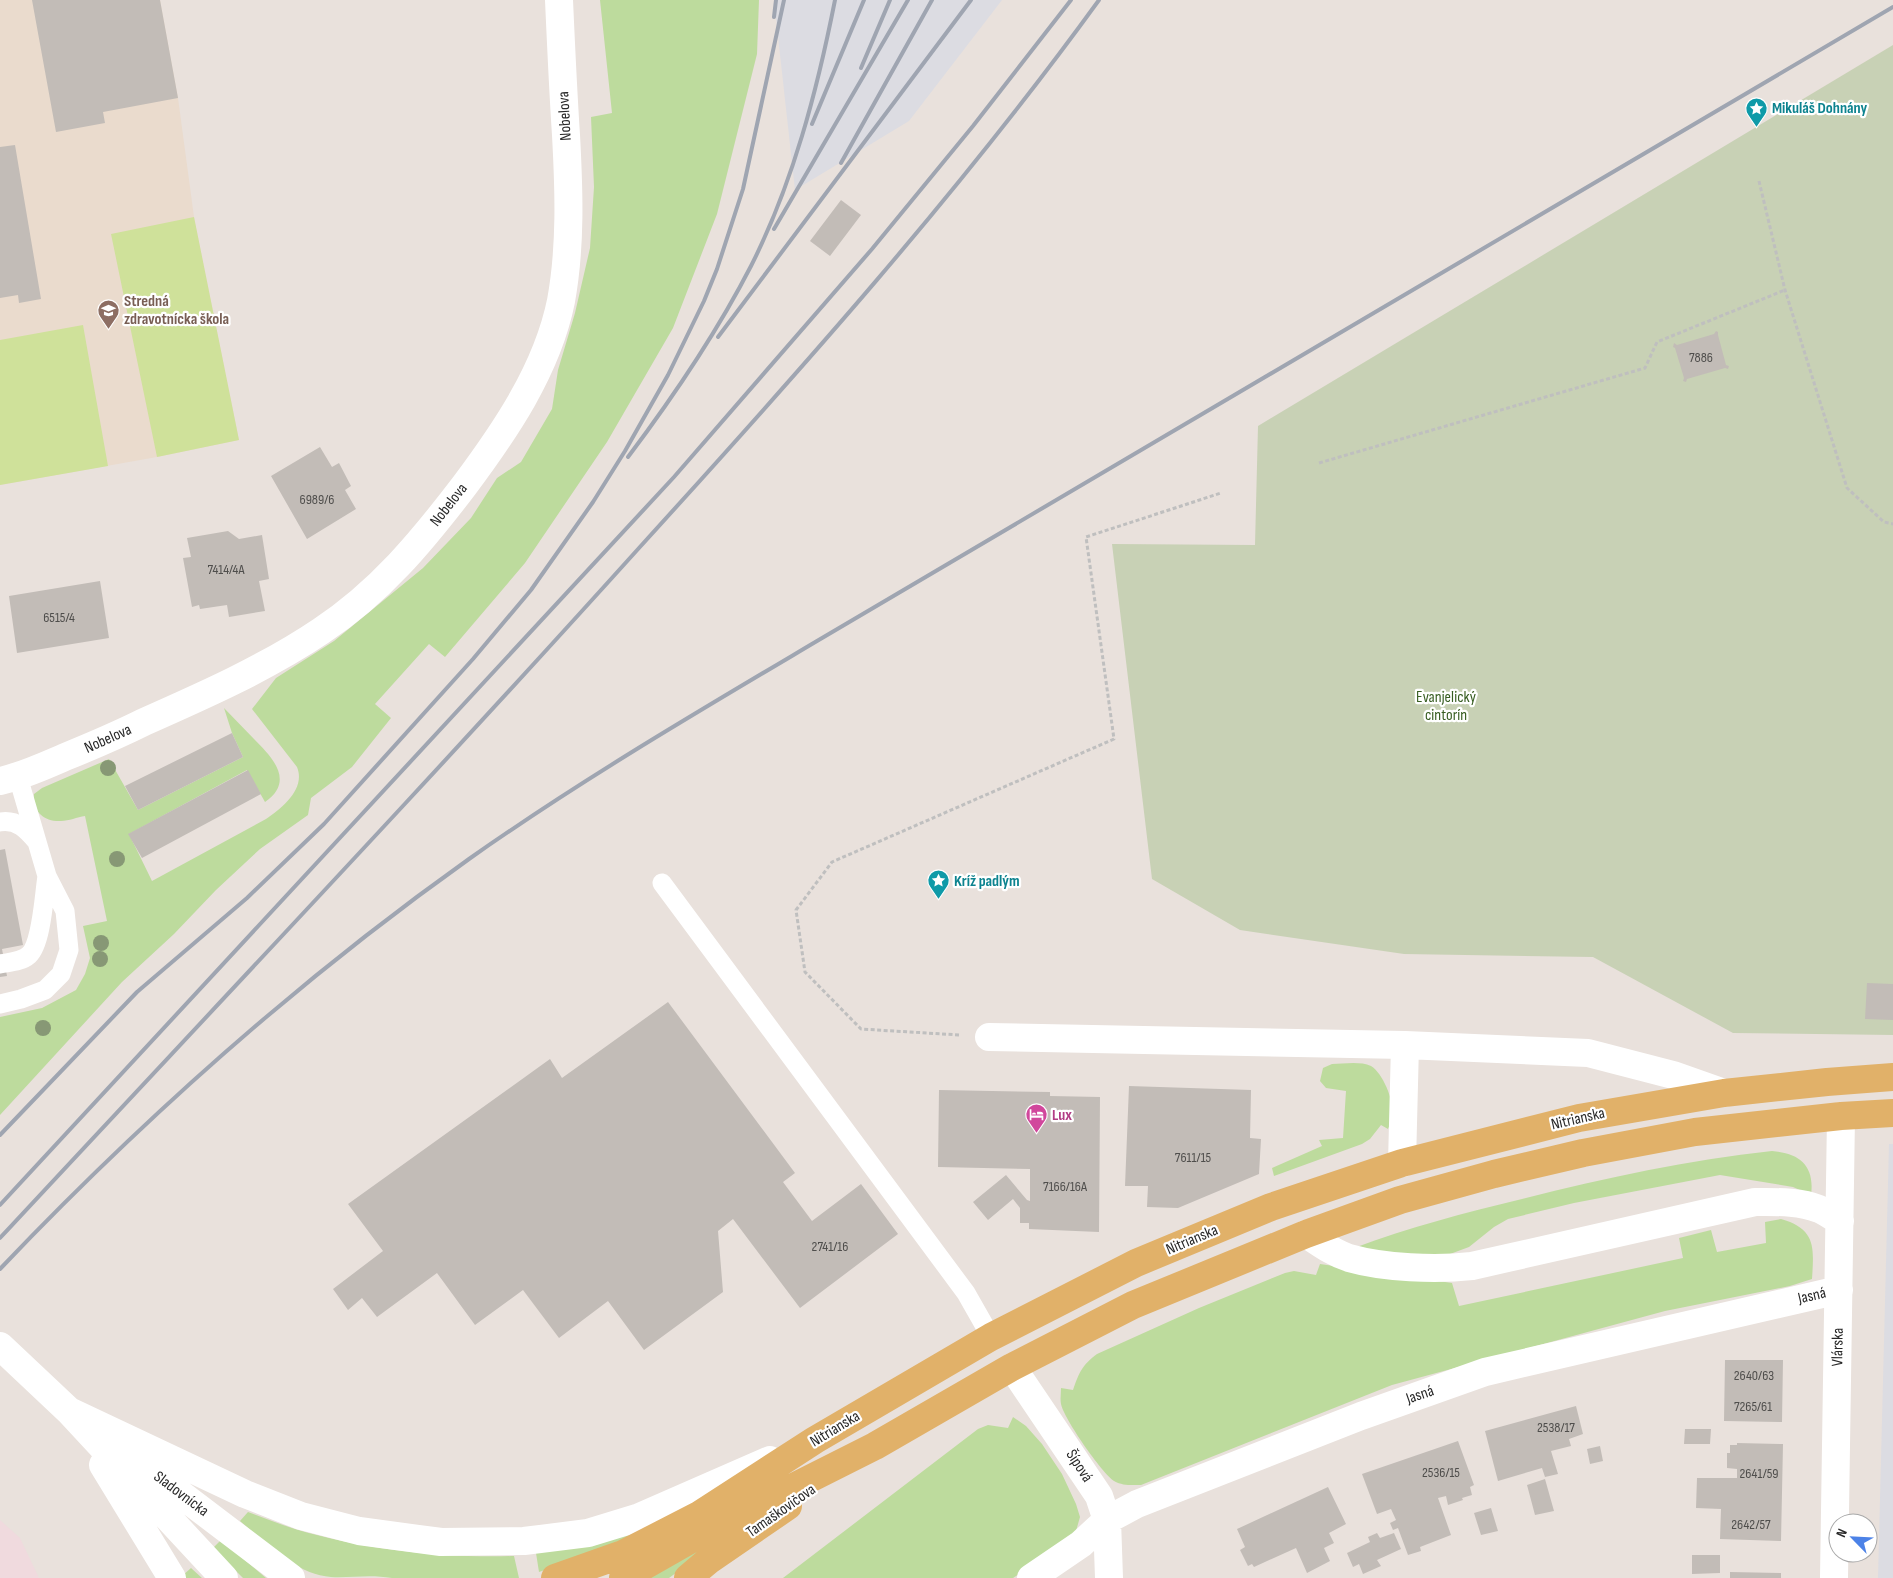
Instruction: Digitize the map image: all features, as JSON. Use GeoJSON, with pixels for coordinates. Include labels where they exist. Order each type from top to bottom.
{"type":"FeatureCollection","features":[{"type":"Feature","properties":{"kind":"main road","name":"Nitrianska"},"geometry":{"type":"LineString","coordinates":[[556,1578],[623,1554],[699,1515],[815,1440],[991,1337],[1145,1260],[1271,1207],[1402,1162],[1579,1118],[1724,1092],[1893,1077]]}},
{"type":"Feature","properties":{"kind":"main road","name":"Nitrianska"},"geometry":{"type":"LineString","coordinates":[[623,1578],[700,1534],[875,1446],[1012,1366],[1134,1305],[1306,1234],[1400,1200],[1494,1174],[1583,1153],[1695,1132],[1893,1112]]}},
{"type":"Feature","properties":{"kind":"main road","name":"Tamaškovičova"},"geometry":{"type":"LineString","coordinates":[[688,1578],[708,1561],[875,1446]]}},
{"type":"Feature","properties":{"kind":"street","name":"Nobelova"},"geometry":{"type":"LineString","coordinates":[[9,779],[116,736],[224,686],[294,649],[324,629],[362,600],[402,563],[482,462],[520,404],[536,373],[551,334],[560,303],[567,255],[569,203],[558,0]]}},
{"type":"Feature","properties":{"kind":"street"},"geometry":{"type":"LineString","coordinates":[[989,1037],[1405,1045],[1588,1053],[1673,1075],[1724,1092]]}},
{"type":"Feature","properties":{"kind":"street"},"geometry":{"type":"LineString","coordinates":[[1402,1162],[1405,1045]]}},
{"type":"Feature","properties":{"kind":"street","name":"Vlárska"},"geometry":{"type":"LineString","coordinates":[[1834,1578],[1842,1116]]}},
{"type":"Feature","properties":{"kind":"street"},"geometry":{"type":"LineString","coordinates":[[1306,1234],[1332,1251],[1350,1258],[1382,1264],[1445,1269],[1472,1266],[1755,1202],[1785,1202],[1808,1206],[1820,1209],[1840,1221]]}},
{"type":"Feature","properties":{"kind":"street","name":"Jasná"},"geometry":{"type":"LineString","coordinates":[[1031,1578],[1081,1544],[1107,1520],[1137,1504],[1361,1416],[1485,1372],[1839,1290]]}},
{"type":"Feature","properties":{"kind":"street","name":"Sladovnícka"},"geometry":{"type":"LineString","coordinates":[[0,1346],[69,1411],[224,1578]]}},
{"type":"Feature","properties":{"kind":"street","name":"Šípová"},"geometry":{"type":"LineString","coordinates":[[1012,1366],[1099,1496],[1107,1520],[1109,1578]]}},
{"type":"Feature","properties":{"kind":"street"},"geometry":{"type":"LineString","coordinates":[[69,1411],[245,1494],[301,1516],[359,1531],[440,1542],[524,1541],[588,1533],[637,1518],[815,1440]]}},
{"type":"Feature","properties":{"kind":"street"},"geometry":{"type":"LineString","coordinates":[[69,1411],[172,1578]]}},
{"type":"Feature","properties":{"kind":"street","name":"Sladovnícka"},"geometry":{"type":"LineString","coordinates":[[69,1411],[292,1578]]}},
{"type":"Feature","properties":{"kind":"lane"},"geometry":{"type":"LineString","coordinates":[[0,1004],[21,1000],[45,990],[60,974],[69,950],[65,911],[47,876],[39,845],[9,779]]}},
{"type":"Feature","properties":{"kind":"lane"},"geometry":{"type":"LineString","coordinates":[[0,822],[17,823],[27,830],[39,845]]}},
{"type":"Feature","properties":{"kind":"lane"},"geometry":{"type":"LineString","coordinates":[[0,964],[21,960],[30,954],[38,940],[47,876]]}},
{"type":"Feature","properties":{"kind":"lane"},"geometry":{"type":"LineString","coordinates":[[662,883],[966,1293],[991,1337]]}},
{"type":"Feature","properties":{"kind":"path"},"geometry":{"type":"LineString","coordinates":[[1760,180],[1785,290],[1847,488],[1884,522],[1893,524]]}},
{"type":"Feature","properties":{"kind":"path"},"geometry":{"type":"LineString","coordinates":[[1319,463],[1645,368],[1657,342],[1785,290]]}},
{"type":"Feature","properties":{"kind":"path"},"geometry":{"type":"LineString","coordinates":[[989,1037],[861,1029],[805,972],[796,910],[832,862],[1114,739],[1086,537],[1221,493]]}},
{"type":"Feature","properties":{"kind":"shaded area","name":"Stredná zdravotnícka škola"},"geometry":{"type":"Polygon","coordinates":[[[0,0],[160,0],[178,98],[194,217],[239,440],[157,457],[0,485],[0,0]]]}},
{"type":"Feature","properties":{"kind":"shaded area"},"geometry":{"type":"Polygon","coordinates":[[[774,0],[1002,0],[909,121],[795,190],[774,0]]]}},
{"type":"Feature","properties":{"kind":"shaded area"},"geometry":{"type":"Polygon","coordinates":[[[1889,1144],[1893,1144],[1893,1578],[1878,1578],[1889,1144]]]}},
{"type":"Feature","properties":{"kind":"shaded area"},"geometry":{"type":"Polygon","coordinates":[[[0,1520],[20,1538],[39,1578],[0,1578],[0,1520]]]}},
{"type":"Feature","properties":{"kind":"green space"},"geometry":{"type":"Polygon","coordinates":[[[600,0],[759,0],[757,54],[717,214],[673,328],[607,442],[525,563],[445,657],[429,644],[375,704],[391,718],[352,767],[311,798],[308,815],[260,849],[216,890],[174,934],[122,982],[0,1115],[0,1017],[42,1008],[76,990],[85,974],[90,958],[83,926],[107,921],[85,816],[64,821],[49,820],[37,810],[34,794],[42,788],[109,759],[138,810],[243,757],[232,733],[224,708],[274,762],[280,778],[279,786],[274,794],[265,802],[247,770],[129,834],[152,881],[272,815],[291,797],[298,783],[299,775],[297,767],[252,709],[276,678],[334,641],[423,568],[471,518],[497,478],[521,462],[552,409],[558,370],[575,313],[590,248],[594,187],[591,117],[612,113],[600,0]]]}},
{"type":"Feature","properties":{"kind":"green space","name":"Evanjelický cintorín"},"geometry":{"type":"Polygon","coordinates":[[[1893,45],[1893,1035],[1733,1033],[1593,957],[1404,954],[1240,930],[1152,879],[1112,544],[1255,545],[1258,426],[1893,45]]]}},
{"type":"Feature","properties":{"kind":"green space"},"geometry":{"type":"Polygon","coordinates":[[[194,217],[239,440],[157,457],[111,234],[194,217]]]}},
{"type":"Feature","properties":{"kind":"green space"},"geometry":{"type":"Polygon","coordinates":[[[83,325],[108,466],[0,485],[0,340],[83,325]]]}},
{"type":"Feature","properties":{"kind":"green space"},"geometry":{"type":"Polygon","coordinates":[[[1332,1064],[1362,1064],[1371,1066],[1376,1070],[1388,1090],[1392,1105],[1393,1118],[1388,1129],[1381,1125],[1370,1139],[1362,1144],[1274,1176],[1272,1168],[1322,1146],[1319,1140],[1343,1138],[1346,1091],[1326,1088],[1320,1081],[1323,1068],[1332,1064]]]}},
{"type":"Feature","properties":{"kind":"green space"},"geometry":{"type":"Polygon","coordinates":[[[1772,1151],[1782,1152],[1798,1158],[1804,1163],[1811,1176],[1811,1195],[1793,1187],[1720,1175],[1574,1203],[1508,1219],[1494,1227],[1469,1247],[1450,1254],[1410,1256],[1354,1248],[1395,1233],[1437,1221],[1584,1184],[1647,1170],[1772,1151]]]}},
{"type":"Feature","properties":{"kind":"green space"},"geometry":{"type":"Polygon","coordinates":[[[1781,1219],[1801,1228],[1807,1234],[1813,1258],[1812,1279],[1790,1286],[1665,1311],[1392,1385],[1141,1485],[1121,1484],[1108,1476],[1076,1433],[1061,1404],[1061,1388],[1073,1390],[1082,1370],[1097,1354],[1199,1308],[1285,1273],[1294,1271],[1316,1275],[1320,1264],[1452,1283],[1459,1306],[1683,1258],[1679,1238],[1711,1230],[1717,1252],[1766,1243],[1765,1222],[1781,1219]]]}},
{"type":"Feature","properties":{"kind":"green space"},"geometry":{"type":"Polygon","coordinates":[[[1013,1417],[1026,1426],[1042,1444],[1062,1474],[1076,1504],[1080,1517],[1076,1531],[1067,1543],[1013,1578],[783,1578],[978,1429],[988,1425],[1008,1428],[1013,1417]]]}},
{"type":"Feature","properties":{"kind":"green space"},"geometry":{"type":"Polygon","coordinates":[[[248,1512],[295,1529],[376,1547],[459,1556],[514,1556],[519,1578],[392,1578],[318,1575],[293,1564],[240,1521],[248,1512]]]}},
{"type":"Feature","properties":{"kind":"green space"},"geometry":{"type":"Polygon","coordinates":[[[629,1536],[600,1551],[539,1572],[536,1553],[629,1536]]]}},
{"type":"Feature","properties":{"kind":"green space"},"geometry":{"type":"Polygon","coordinates":[[[221,1540],[266,1578],[243,1578],[213,1548],[221,1540]]]}},
{"type":"Feature","properties":{"kind":"green space"},"geometry":{"type":"Polygon","coordinates":[[[711,1541],[714,1545],[669,1578],[649,1578],[711,1541]]]}},
{"type":"Feature","properties":{"kind":"green space"},"geometry":{"type":"Polygon","coordinates":[[[191,1568],[202,1578],[183,1578],[182,1576],[191,1568]]]}},
{"type":"Feature","properties":{"kind":"building"},"geometry":{"type":"Polygon","coordinates":[[[32,0],[160,0],[178,98],[103,112],[105,123],[56,132],[32,0]]]}},
{"type":"Feature","properties":{"kind":"building"},"geometry":{"type":"Polygon","coordinates":[[[15,145],[41,299],[19,303],[18,295],[0,298],[0,147],[15,145]]]}},
{"type":"Feature","properties":{"kind":"building"},"geometry":{"type":"Polygon","coordinates":[[[841,200],[861,215],[830,256],[810,241],[841,200]]]}},
{"type":"Feature","properties":{"kind":"building"},"geometry":{"type":"Polygon","coordinates":[[[1716,331],[1718,332],[1726,365],[1729,366],[1728,369],[1725,368],[1687,379],[1686,382],[1683,381],[1684,378],[1675,348],[1673,347],[1674,343],[1677,345],[1714,334],[1716,331]]]}},
{"type":"Feature","properties":{"kind":"building"},"geometry":{"type":"Polygon","coordinates":[[[320,447],[332,467],[339,463],[351,486],[345,490],[356,509],[307,539],[271,476],[320,447]]]}},
{"type":"Feature","properties":{"kind":"building"},"geometry":{"type":"Polygon","coordinates":[[[228,531],[239,539],[262,535],[269,579],[259,581],[265,611],[229,617],[227,605],[200,609],[199,605],[192,607],[183,558],[191,557],[187,538],[228,531]]]}},
{"type":"Feature","properties":{"kind":"building"},"geometry":{"type":"Polygon","coordinates":[[[100,581],[109,638],[17,653],[9,596],[100,581]]]}},
{"type":"Feature","properties":{"kind":"building"},"geometry":{"type":"Polygon","coordinates":[[[232,733],[243,757],[138,810],[125,786],[232,733]]]}},
{"type":"Feature","properties":{"kind":"building"},"geometry":{"type":"Polygon","coordinates":[[[248,770],[261,794],[142,858],[128,834],[248,770]]]}},
{"type":"Feature","properties":{"kind":"building"},"geometry":{"type":"Polygon","coordinates":[[[5,849],[23,945],[2,949],[7,976],[0,977],[0,850],[5,849]]]}},
{"type":"Feature","properties":{"kind":"building"},"geometry":{"type":"Polygon","coordinates":[[[1867,983],[1893,984],[1893,1020],[1865,1019],[1867,983]]]}},
{"type":"Feature","properties":{"kind":"building"},"geometry":{"type":"Polygon","coordinates":[[[668,1002],[795,1173],[783,1182],[812,1221],[861,1184],[898,1234],[800,1308],[733,1219],[718,1231],[723,1292],[644,1350],[608,1301],[559,1338],[523,1290],[475,1325],[437,1273],[377,1317],[362,1298],[348,1310],[333,1289],[383,1251],[348,1204],[550,1059],[562,1078],[668,1002]]]}},
{"type":"Feature","properties":{"kind":"building"},"geometry":{"type":"Polygon","coordinates":[[[1129,1086],[1251,1090],[1250,1138],[1261,1139],[1259,1174],[1178,1208],[1147,1207],[1148,1186],[1125,1186],[1129,1086]]]}},
{"type":"Feature","properties":{"kind":"building"},"geometry":{"type":"Polygon","coordinates":[[[939,1090],[1050,1092],[1050,1096],[1100,1097],[1099,1232],[1029,1229],[1029,1223],[1020,1223],[1020,1208],[1013,1199],[988,1220],[973,1202],[1006,1175],[1027,1200],[1030,1201],[1030,1169],[938,1167],[939,1090]]]}},
{"type":"Feature","properties":{"kind":"building"},"geometry":{"type":"Polygon","coordinates":[[[1725,1360],[1783,1360],[1782,1422],[1724,1421],[1725,1360]]]}},
{"type":"Feature","properties":{"kind":"building"},"geometry":{"type":"Polygon","coordinates":[[[1576,1406],[1583,1434],[1569,1439],[1571,1446],[1551,1451],[1558,1474],[1545,1477],[1542,1468],[1498,1481],[1485,1431],[1576,1406]]]}},
{"type":"Feature","properties":{"kind":"building"},"geometry":{"type":"Polygon","coordinates":[[[1685,1429],[1711,1429],[1710,1444],[1684,1444],[1685,1429]]]}},
{"type":"Feature","properties":{"kind":"building"},"geometry":{"type":"Polygon","coordinates":[[[1458,1441],[1474,1485],[1470,1487],[1472,1495],[1448,1505],[1446,1496],[1438,1498],[1451,1535],[1420,1547],[1421,1551],[1408,1555],[1398,1528],[1393,1530],[1390,1523],[1396,1520],[1391,1509],[1377,1514],[1362,1474],[1458,1441]]]}},
{"type":"Feature","properties":{"kind":"building"},"geometry":{"type":"Polygon","coordinates":[[[1737,1443],[1783,1444],[1781,1541],[1720,1539],[1721,1509],[1696,1508],[1697,1478],[1737,1478],[1737,1469],[1727,1468],[1727,1453],[1730,1453],[1730,1445],[1737,1445],[1737,1443]]]}},
{"type":"Feature","properties":{"kind":"building"},"geometry":{"type":"Polygon","coordinates":[[[1600,1446],[1603,1461],[1590,1464],[1587,1449],[1600,1446]]]}},
{"type":"Feature","properties":{"kind":"building"},"geometry":{"type":"Polygon","coordinates":[[[1545,1479],[1554,1511],[1535,1515],[1527,1485],[1545,1479]]]}},
{"type":"Feature","properties":{"kind":"building"},"geometry":{"type":"Polygon","coordinates":[[[1328,1487],[1346,1524],[1329,1533],[1334,1543],[1324,1548],[1330,1561],[1307,1573],[1296,1548],[1254,1567],[1252,1564],[1248,1566],[1240,1550],[1245,1547],[1237,1529],[1328,1487]]]}},
{"type":"Feature","properties":{"kind":"building"},"geometry":{"type":"Polygon","coordinates":[[[1491,1508],[1498,1531],[1481,1535],[1474,1513],[1491,1508]]]}},
{"type":"Feature","properties":{"kind":"building"},"geometry":{"type":"Polygon","coordinates":[[[1377,1533],[1380,1538],[1394,1533],[1401,1549],[1377,1560],[1381,1566],[1363,1574],[1359,1564],[1353,1567],[1347,1553],[1370,1542],[1368,1537],[1377,1533]]]}},
{"type":"Feature","properties":{"kind":"building"},"geometry":{"type":"Polygon","coordinates":[[[1692,1555],[1720,1555],[1720,1573],[1692,1574],[1692,1555]]]}},
{"type":"Feature","properties":{"kind":"building"},"geometry":{"type":"Polygon","coordinates":[[[1730,1572],[1781,1573],[1781,1578],[1730,1578],[1730,1572]]]}},
{"type":"Feature","properties":{"kind":"railway"},"geometry":{"type":"LineString","coordinates":[[774,17],[776,0]]}},
{"type":"Feature","properties":{"kind":"railway"},"geometry":{"type":"LineString","coordinates":[[0,1135],[137,992],[247,898],[324,824],[473,659],[531,590],[593,502],[625,451],[668,375],[704,301],[717,269],[743,189],[784,0]]}},
{"type":"Feature","properties":{"kind":"railway"},"geometry":{"type":"LineString","coordinates":[[628,457],[678,388],[709,340],[738,291],[766,234],[802,136],[812,102],[835,0]]}},
{"type":"Feature","properties":{"kind":"railway"},"geometry":{"type":"LineString","coordinates":[[812,124],[864,0]]}},
{"type":"Feature","properties":{"kind":"railway"},"geometry":{"type":"LineString","coordinates":[[861,68],[890,0]]}},
{"type":"Feature","properties":{"kind":"railway"},"geometry":{"type":"LineString","coordinates":[[774,229],[908,0]]}},
{"type":"Feature","properties":{"kind":"railway"},"geometry":{"type":"LineString","coordinates":[[841,163],[932,0]]}},
{"type":"Feature","properties":{"kind":"railway"},"geometry":{"type":"LineString","coordinates":[[718,337],[971,0]]}},
{"type":"Feature","properties":{"kind":"railway"},"geometry":{"type":"LineString","coordinates":[[0,1205],[674,477],[872,249],[973,126],[1071,0]]}},
{"type":"Feature","properties":{"kind":"railway"},"geometry":{"type":"LineString","coordinates":[[0,1238],[481,722],[759,415],[934,212],[1046,72],[1099,0]]}},
{"type":"Feature","properties":{"kind":"railway"},"geometry":{"type":"LineString","coordinates":[[0,1269],[110,1158],[284,1002],[406,905],[554,801],[729,693],[1893,7]]}},
{"type":"Feature","properties":{"kind":"place","name":"Mikuláš Dohnány"},"geometry":{"type":"Point","coordinates":[1756,127]}},
{"type":"Feature","properties":{"kind":"place","name":"Stredná zdravotnícka škola"},"geometry":{"type":"Point","coordinates":[108,329]}},
{"type":"Feature","properties":{"kind":"place","name":"Kríž padlým"},"geometry":{"type":"Point","coordinates":[938,900]}},
{"type":"Feature","properties":{"kind":"place","name":"Lux"},"geometry":{"type":"Point","coordinates":[1036,1134]}}]}
